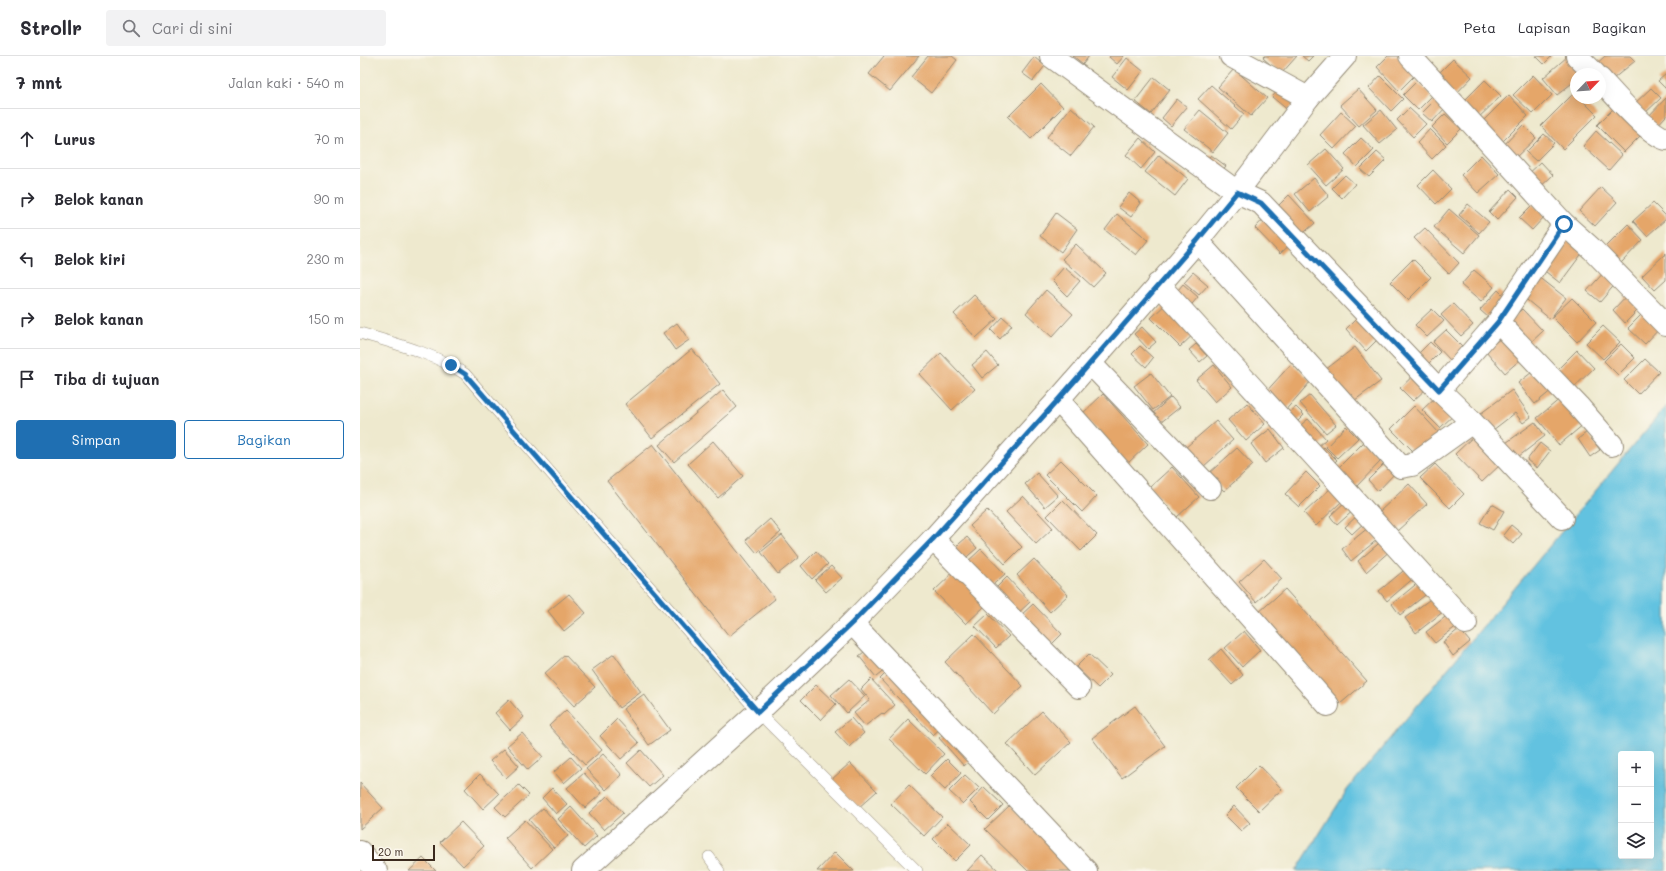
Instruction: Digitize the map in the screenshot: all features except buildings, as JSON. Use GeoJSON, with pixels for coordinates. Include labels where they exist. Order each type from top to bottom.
{"type":"FeatureCollection","features":[{"type":"Feature","properties":{"kind":"street"},"geometry":{"type":"LineString","coordinates":[[1051,56],[1237,192],[1261,203],[1439,390],[1472,422],[1562,518]]}},
{"type":"Feature","properties":{"kind":"street"},"geometry":{"type":"LineString","coordinates":[[1231,56],[1308,98]]}},
{"type":"Feature","properties":{"kind":"street"},"geometry":{"type":"LineString","coordinates":[[583,871],[758,712],[852,623],[933,539],[1058,400],[1197,241],[1237,192],[1308,98],[1345,56]]}},
{"type":"Feature","properties":{"kind":"street"},"geometry":{"type":"LineString","coordinates":[[1410,56],[1564,224],[1592,248],[1666,325]]}},
{"type":"Feature","properties":{"kind":"street"},"geometry":{"type":"LineString","coordinates":[[1577,56],[1589,68]]}},
{"type":"Feature","properties":{"kind":"street"},"geometry":{"type":"LineString","coordinates":[[1606,86],[1648,128],[1659,137],[1666,139]]}},
{"type":"Feature","properties":{"kind":"street"},"geometry":{"type":"LineString","coordinates":[[1439,390],[1498,322],[1564,224]]}},
{"type":"Feature","properties":{"kind":"street"},"geometry":{"type":"LineString","coordinates":[[1197,241],[1401,467],[1412,465],[1472,422]]}},
{"type":"Feature","properties":{"kind":"street"},"geometry":{"type":"LineString","coordinates":[[1158,284],[1466,623]]}},
{"type":"Feature","properties":{"kind":"street"},"geometry":{"type":"LineString","coordinates":[[1498,322],[1578,406],[1612,445]]}},
{"type":"Feature","properties":{"kind":"street"},"geometry":{"type":"LineString","coordinates":[[1090,363],[1210,488]]}},
{"type":"Feature","properties":{"kind":"street"},"geometry":{"type":"LineString","coordinates":[[1058,400],[1328,705]]}},
{"type":"Feature","properties":{"kind":"street"},"geometry":{"type":"LineString","coordinates":[[933,539],[1079,688]]}},
{"type":"Feature","properties":{"kind":"street"},"geometry":{"type":"LineString","coordinates":[[852,623],[1086,871]]}},
{"type":"Feature","properties":{"kind":"street"},"geometry":{"type":"LineString","coordinates":[[360,852],[376,871]]}},
{"type":"Feature","properties":{"kind":"lane"},"geometry":{"type":"LineString","coordinates":[[360,333],[433,356],[465,374],[758,712],[917,871]]}},
{"type":"Feature","properties":{"kind":"lane"},"geometry":{"type":"LineString","coordinates":[[709,857],[719,871]]}},
{"type":"Feature","properties":{"kind":"water"},"geometry":{"type":"Polygon","coordinates":[[[1666,406],[1666,871],[1296,871],[1347,790],[1666,406]]]}},
{"type":"Feature","properties":{"kind":"route"},"geometry":{"type":"LineString","coordinates":[[451,365],[465,374],[758,712],[852,623],[933,539],[1058,400],[1197,241],[1237,192],[1253,198],[1261,203],[1439,390],[1498,322],[1564,224]]}}]}
